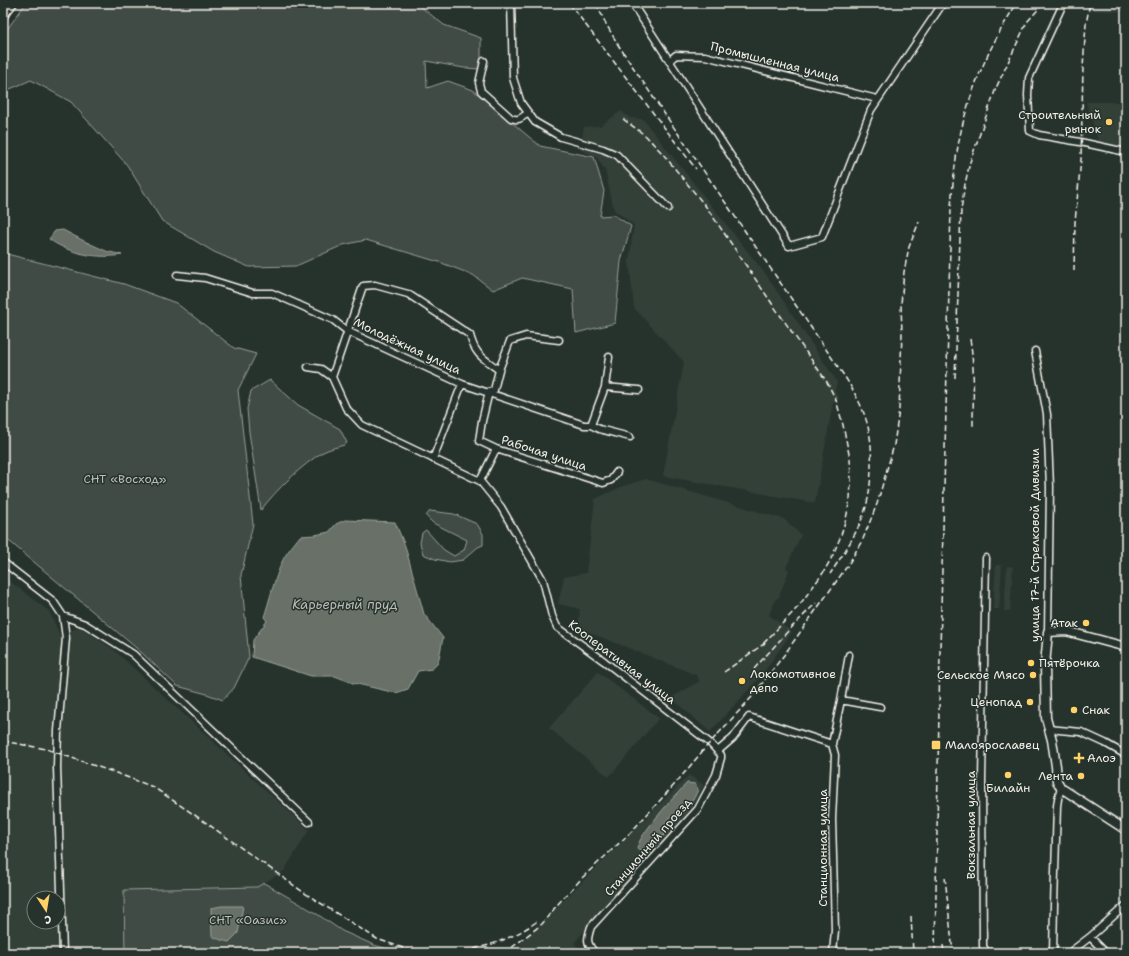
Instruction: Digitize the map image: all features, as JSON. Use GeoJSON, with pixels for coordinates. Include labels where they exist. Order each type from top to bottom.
{"type":"FeatureCollection","features":[{"type":"Feature","properties":{"kind":"main road"},"geometry":{"type":"LineString","coordinates":[[1048,632],[1066,631],[1126,648]]}},
{"type":"Feature","properties":{"kind":"main road","name":"улица 17-й Стрелковой Дивизии"},"geometry":{"type":"LineString","coordinates":[[1048,632],[1045,665],[1046,718],[1052,740],[1057,781],[1061,788]]}},
{"type":"Feature","properties":{"kind":"main road"},"geometry":{"type":"LineString","coordinates":[[1061,788],[1126,830]]}},
{"type":"Feature","properties":{"kind":"street"},"geometry":{"type":"LineString","coordinates":[[3,17],[14,3]]}},
{"type":"Feature","properties":{"kind":"street"},"geometry":{"type":"LineString","coordinates":[[511,3],[514,78],[521,103],[534,122],[561,138],[603,149],[617,155],[668,208]]}},
{"type":"Feature","properties":{"kind":"street"},"geometry":{"type":"LineString","coordinates":[[632,3],[789,246],[822,237],[870,110],[943,3]]}},
{"type":"Feature","properties":{"kind":"street"},"geometry":{"type":"LineString","coordinates":[[1063,4],[1029,78],[1028,95],[1030,131],[1038,135],[1126,152]]}},
{"type":"Feature","properties":{"kind":"street","name":"Промышленная улица"},"geometry":{"type":"LineString","coordinates":[[669,61],[676,55],[705,56],[877,99]]}},
{"type":"Feature","properties":{"kind":"street"},"geometry":{"type":"LineString","coordinates":[[484,61],[479,83],[481,91],[515,120],[518,120],[528,113]]}},
{"type":"Feature","properties":{"kind":"street","name":"Молодёжная улица"},"geometry":{"type":"LineString","coordinates":[[177,275],[205,278],[253,293],[272,293],[333,320],[347,331],[462,384],[591,425],[599,429],[630,437]]}},
{"type":"Feature","properties":{"kind":"street"},"geometry":{"type":"LineString","coordinates":[[308,367],[321,369],[332,377],[363,286],[375,285],[408,294],[470,335],[472,344],[478,354],[499,370]]}},
{"type":"Feature","properties":{"kind":"street"},"geometry":{"type":"LineString","coordinates":[[489,392],[494,390],[499,370],[510,341],[526,336],[559,340]]}},
{"type":"Feature","properties":{"kind":"street","name":"улица 17-й Стрелковой Дивизии"},"geometry":{"type":"LineString","coordinates":[[1035,351],[1046,414],[1050,487],[1048,632]]}},
{"type":"Feature","properties":{"kind":"street"},"geometry":{"type":"LineString","coordinates":[[591,425],[605,387],[609,357]]}},
{"type":"Feature","properties":{"kind":"street","name":"Кооперативная улица"},"geometry":{"type":"LineString","coordinates":[[332,377],[346,408],[362,425],[480,481],[501,507],[543,580],[552,616],[557,627],[604,660],[710,743],[718,751]]}},
{"type":"Feature","properties":{"kind":"street"},"geometry":{"type":"LineString","coordinates":[[433,459],[462,384]]}},
{"type":"Feature","properties":{"kind":"street"},"geometry":{"type":"LineString","coordinates":[[605,387],[639,390]]}},
{"type":"Feature","properties":{"kind":"street","name":"Рабочая улица"},"geometry":{"type":"LineString","coordinates":[[489,392],[479,441],[496,449],[603,483],[611,480],[617,472]]}},
{"type":"Feature","properties":{"kind":"street"},"geometry":{"type":"LineString","coordinates":[[480,481],[496,449]]}},
{"type":"Feature","properties":{"kind":"street","name":"Вокзальная улица"},"geometry":{"type":"LineString","coordinates":[[986,558],[982,780],[983,946],[986,952],[1005,953]]}},
{"type":"Feature","properties":{"kind":"street"},"geometry":{"type":"LineString","coordinates":[[3,562],[53,602],[63,616],[66,638],[58,731],[57,767],[63,953]]}},
{"type":"Feature","properties":{"kind":"street"},"geometry":{"type":"LineString","coordinates":[[63,616],[85,624],[133,654],[309,822]]}},
{"type":"Feature","properties":{"kind":"street","name":"Станционная улица"},"geometry":{"type":"LineString","coordinates":[[834,953],[835,930],[832,820],[835,755],[832,744],[848,655]]}},
{"type":"Feature","properties":{"kind":"street"},"geometry":{"type":"LineString","coordinates":[[841,700],[880,707]]}},
{"type":"Feature","properties":{"kind":"street"},"geometry":{"type":"LineString","coordinates":[[718,751],[733,738],[749,717],[832,744]]}},
{"type":"Feature","properties":{"kind":"street"},"geometry":{"type":"LineString","coordinates":[[1048,729],[1081,732],[1126,755]]}},
{"type":"Feature","properties":{"kind":"street","name":"Станционный проезд"},"geometry":{"type":"LineString","coordinates":[[595,953],[588,945],[588,936],[592,927],[698,809],[716,775],[721,758],[718,751]]}},
{"type":"Feature","properties":{"kind":"street","name":"улица 17-й Стрелковой Дивизии"},"geometry":{"type":"LineString","coordinates":[[1053,953],[1057,806],[1061,788]]}},
{"type":"Feature","properties":{"kind":"street"},"geometry":{"type":"LineString","coordinates":[[1068,953],[1090,937],[1126,905]]}},
{"type":"Feature","properties":{"kind":"street"},"geometry":{"type":"LineString","coordinates":[[1090,937],[1106,953]]}},
{"type":"Feature","properties":{"kind":"shaded area"},"geometry":{"type":"Polygon","coordinates":[[[1088,3],[1126,3],[1126,12],[1086,10],[1088,3]]]}},
{"type":"Feature","properties":{"kind":"shaded area","name":"Строительный рынок"},"geometry":{"type":"Polygon","coordinates":[[[1086,102],[1126,102],[1126,148],[1099,143],[1086,102]]]}},
{"type":"Feature","properties":{"kind":"shaded area"},"geometry":{"type":"Polygon","coordinates":[[[621,111],[630,118],[643,119],[767,276],[837,382],[835,391],[839,399],[833,402],[815,503],[663,476],[684,362],[634,308],[629,261],[634,225],[614,210],[605,170],[596,157],[580,150],[584,127],[600,126],[621,111]]]}},
{"type":"Feature","properties":{"kind":"shaded area"},"geometry":{"type":"Polygon","coordinates":[[[646,479],[784,519],[801,535],[786,568],[789,570],[779,597],[775,600],[769,615],[792,632],[762,675],[710,732],[671,698],[700,681],[696,675],[578,628],[580,609],[558,604],[564,577],[586,573],[595,499],[623,486],[646,479]]]}},
{"type":"Feature","properties":{"kind":"shaded area"},"geometry":{"type":"Polygon","coordinates":[[[996,565],[1002,565],[999,609],[993,609],[996,565]]]}},
{"type":"Feature","properties":{"kind":"shaded area"},"geometry":{"type":"Polygon","coordinates":[[[1007,566],[1013,567],[1010,611],[1004,611],[1007,566]]]}},
{"type":"Feature","properties":{"kind":"shaded area"},"geometry":{"type":"Polygon","coordinates":[[[3,576],[49,611],[60,635],[80,627],[113,649],[309,830],[284,871],[257,887],[124,890],[125,953],[3,953],[3,576]]]}},
{"type":"Feature","properties":{"kind":"shaded area"},"geometry":{"type":"Polygon","coordinates":[[[598,672],[659,718],[609,777],[549,728],[598,672]]]}},
{"type":"Feature","properties":{"kind":"shaded area"},"geometry":{"type":"Polygon","coordinates":[[[689,775],[704,785],[691,810],[574,943],[582,953],[511,953],[689,775]]]}},
{"type":"Feature","properties":{"kind":"green space"},"geometry":{"type":"Polygon","coordinates":[[[26,3],[422,3],[421,7],[444,25],[481,38],[481,69],[464,68],[426,61],[427,88],[448,81],[473,90],[540,146],[594,157],[604,191],[600,216],[614,215],[631,226],[621,261],[615,323],[576,333],[573,289],[522,278],[493,290],[473,275],[439,262],[366,240],[343,245],[296,266],[249,267],[214,252],[162,221],[127,165],[71,102],[31,80],[3,92],[3,35],[26,3]]]}},
{"type":"Feature","properties":{"kind":"green space","name":"СНТ «Восход»"},"geometry":{"type":"Polygon","coordinates":[[[3,253],[124,284],[176,303],[234,348],[256,354],[238,390],[253,524],[241,575],[249,657],[234,688],[223,700],[177,686],[141,652],[3,536],[3,253]]]}},
{"type":"Feature","properties":{"kind":"green space"},"geometry":{"type":"Polygon","coordinates":[[[270,380],[298,405],[340,429],[347,443],[323,452],[298,471],[282,486],[261,510],[247,409],[251,391],[270,380]]]}},
{"type":"Feature","properties":{"kind":"green space"},"geometry":{"type":"Polygon","coordinates":[[[430,511],[454,514],[477,524],[483,534],[483,545],[478,547],[463,560],[450,562],[435,559],[423,554],[420,543],[422,533],[426,530],[444,550],[454,556],[464,550],[467,540],[433,523],[426,516],[430,511]]]}},
{"type":"Feature","properties":{"kind":"green space","name":"СНТ «Оазис»"},"geometry":{"type":"Polygon","coordinates":[[[264,883],[314,912],[342,931],[374,945],[402,953],[125,953],[124,890],[257,887],[264,883]]]}},
{"type":"Feature","properties":{"kind":"water"},"geometry":{"type":"Polygon","coordinates":[[[63,230],[106,251],[122,255],[94,256],[84,254],[65,248],[49,239],[55,231],[63,230]]]}},
{"type":"Feature","properties":{"kind":"water","name":"Карьерный пруд"},"geometry":{"type":"Polygon","coordinates":[[[345,520],[395,522],[405,546],[424,614],[443,638],[438,663],[432,669],[418,671],[408,689],[396,693],[353,683],[335,676],[311,676],[252,657],[253,640],[267,621],[264,617],[283,559],[287,552],[300,536],[329,532],[336,524],[345,520]]]}},
{"type":"Feature","properties":{"kind":"water"},"geometry":{"type":"Polygon","coordinates":[[[687,783],[695,784],[698,789],[684,812],[677,819],[671,816],[665,823],[670,828],[648,854],[637,849],[650,825],[687,783]]]}},
{"type":"Feature","properties":{"kind":"water"},"geometry":{"type":"Polygon","coordinates":[[[222,906],[243,906],[238,933],[229,942],[212,936],[211,908],[222,906]]]}},
{"type":"Feature","properties":{"kind":"railway"},"geometry":{"type":"LineString","coordinates":[[569,3],[696,169]]}},
{"type":"Feature","properties":{"kind":"railway"},"geometry":{"type":"LineString","coordinates":[[596,3],[620,48]]}},
{"type":"Feature","properties":{"kind":"railway"},"geometry":{"type":"LineString","coordinates":[[935,953],[940,650],[951,208],[957,154],[967,107],[992,46],[1017,3]]}},
{"type":"Feature","properties":{"kind":"railway"},"geometry":{"type":"LineString","coordinates":[[955,378],[961,210],[970,162],[996,88],[1027,22],[1044,3]]}},
{"type":"Feature","properties":{"kind":"railway"},"geometry":{"type":"LineString","coordinates":[[1074,271],[1075,222],[1081,159],[1083,67],[1086,24],[1090,3]]}},
{"type":"Feature","properties":{"kind":"railway"},"geometry":{"type":"LineString","coordinates":[[617,43],[845,377],[862,407],[868,427],[871,446],[870,488],[861,522],[830,574]]}},
{"type":"Feature","properties":{"kind":"railway"},"geometry":{"type":"LineString","coordinates":[[623,119],[646,136],[663,154],[707,208],[827,382],[836,400],[843,425],[850,459],[851,480],[850,499],[840,538],[823,573],[798,607],[761,646]]}},
{"type":"Feature","properties":{"kind":"railway"},"geometry":{"type":"LineString","coordinates":[[505,953],[542,924],[583,877],[630,833],[751,698],[784,655],[848,565],[863,539],[877,504],[894,445],[899,410],[902,334],[901,304],[904,272],[909,247],[919,222]]}},
{"type":"Feature","properties":{"kind":"railway"},"geometry":{"type":"LineString","coordinates":[[970,339],[973,372],[973,426]]}},
{"type":"Feature","properties":{"kind":"railway"},"geometry":{"type":"LineString","coordinates":[[754,669],[816,603]]}},
{"type":"Feature","properties":{"kind":"railway"},"geometry":{"type":"LineString","coordinates":[[724,672],[765,643]]}},
{"type":"Feature","properties":{"kind":"railway"},"geometry":{"type":"LineString","coordinates":[[3,741],[46,749],[153,787],[208,824],[303,892],[377,939],[412,951],[435,953]]}},
{"type":"Feature","properties":{"kind":"railway"},"geometry":{"type":"LineString","coordinates":[[945,877],[953,953]]}},
{"type":"Feature","properties":{"kind":"railway"},"geometry":{"type":"LineString","coordinates":[[911,916],[913,953]]}},
{"type":"Feature","properties":{"kind":"railway"},"geometry":{"type":"LineString","coordinates":[[447,953],[459,952],[495,943],[518,933],[539,920]]}},
{"type":"Feature","properties":{"kind":"railway"},"geometry":{"type":"LineString","coordinates":[[943,945],[944,953]]}},
{"type":"Feature","properties":{"kind":"place","name":"Строительный рынок"},"geometry":{"type":"Point","coordinates":[1109,122]}},
{"type":"Feature","properties":{"kind":"place","name":"Атак"},"geometry":{"type":"Point","coordinates":[1086,623]}},
{"type":"Feature","properties":{"kind":"place","name":"Пятёрочка"},"geometry":{"type":"Point","coordinates":[1031,663]}},
{"type":"Feature","properties":{"kind":"place","name":"Сельское Мясо"},"geometry":{"type":"Point","coordinates":[1033,675]}},
{"type":"Feature","properties":{"kind":"place","name":"Локомотивное депо"},"geometry":{"type":"Point","coordinates":[742,681]}},
{"type":"Feature","properties":{"kind":"place","name":"Ценопад"},"geometry":{"type":"Point","coordinates":[1030,702]}},
{"type":"Feature","properties":{"kind":"place","name":"Снак"},"geometry":{"type":"Point","coordinates":[1074,710]}},
{"type":"Feature","properties":{"kind":"place","name":"Малоярославец"},"geometry":{"type":"Point","coordinates":[936,745]}},
{"type":"Feature","properties":{"kind":"place","name":"Алоэ"},"geometry":{"type":"Point","coordinates":[1079,758]}},
{"type":"Feature","properties":{"kind":"place","name":"Билайн"},"geometry":{"type":"Point","coordinates":[1008,775]}},
{"type":"Feature","properties":{"kind":"place","name":"Лента"},"geometry":{"type":"Point","coordinates":[1081,776]}}]}
